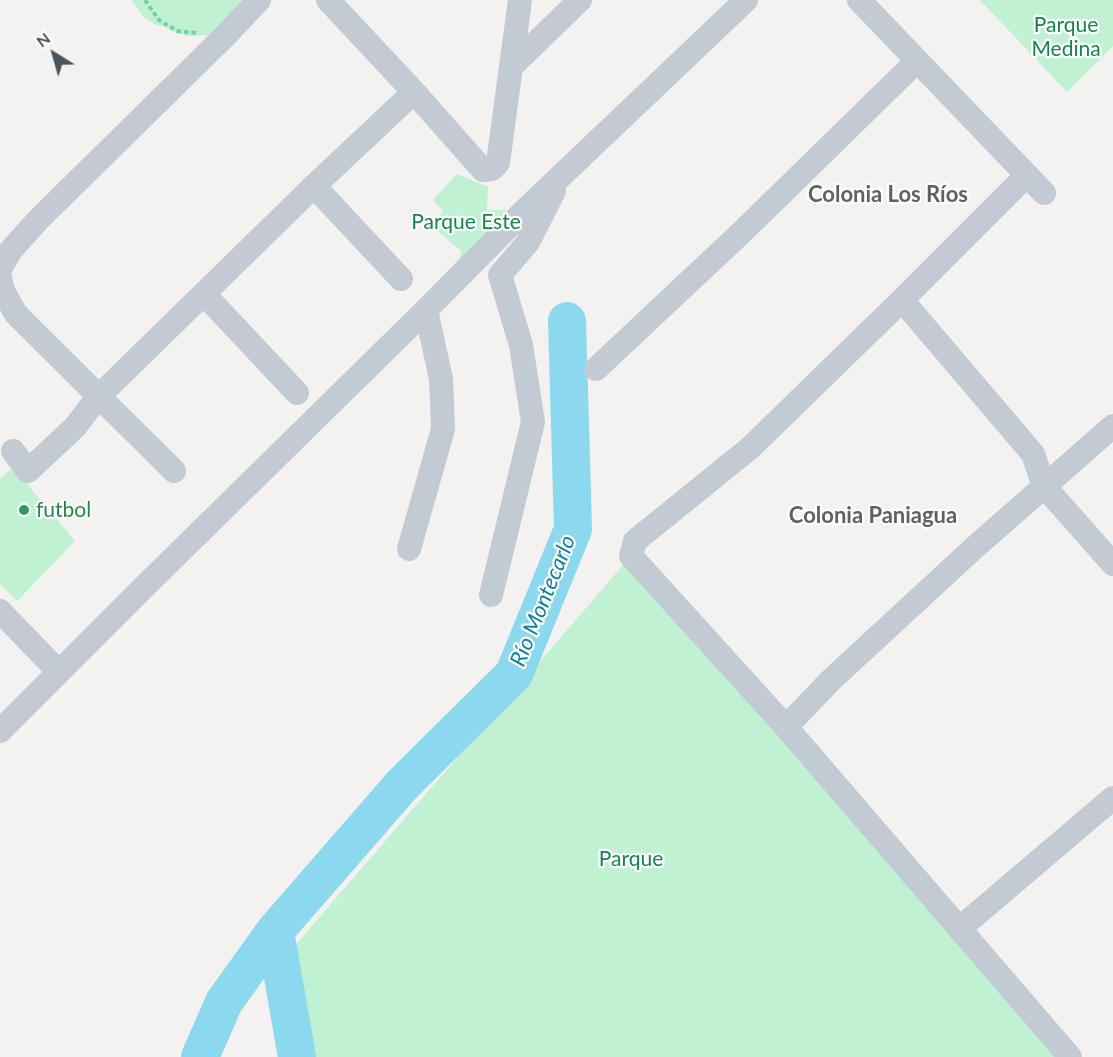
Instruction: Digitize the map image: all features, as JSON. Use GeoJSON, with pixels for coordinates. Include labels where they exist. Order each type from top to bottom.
{"type":"FeatureCollection","features":[{"type":"Feature","properties":{"kind":"street"},"geometry":{"type":"LineString","coordinates":[[0,269],[11,250],[39,219],[259,0]]}},
{"type":"Feature","properties":{"kind":"street"},"geometry":{"type":"LineString","coordinates":[[328,0],[483,170],[492,169],[498,163],[520,0]]}},
{"type":"Feature","properties":{"kind":"street"},"geometry":{"type":"LineString","coordinates":[[511,67],[580,0]]}},
{"type":"Feature","properties":{"kind":"street"},"geometry":{"type":"LineString","coordinates":[[0,731],[522,213],[746,0]]}},
{"type":"Feature","properties":{"kind":"street"},"geometry":{"type":"LineString","coordinates":[[859,0],[1044,193]]}},
{"type":"Feature","properties":{"kind":"street"},"geometry":{"type":"LineString","coordinates":[[596,369],[742,232],[917,60]]}},
{"type":"Feature","properties":{"kind":"street"},"geometry":{"type":"LineString","coordinates":[[13,451],[28,471],[75,427],[98,397],[314,186],[414,92]]}},
{"type":"Feature","properties":{"kind":"street"},"geometry":{"type":"LineString","coordinates":[[491,595],[533,422],[521,345],[500,275],[528,242],[564,173]]}},
{"type":"Feature","properties":{"kind":"street"},"geometry":{"type":"LineString","coordinates":[[1027,176],[750,448],[635,541],[631,556],[786,727],[1070,1057]]}},
{"type":"Feature","properties":{"kind":"street"},"geometry":{"type":"LineString","coordinates":[[314,186],[401,279]]}},
{"type":"Feature","properties":{"kind":"street"},"geometry":{"type":"LineString","coordinates":[[0,278],[3,291],[16,314],[174,471]]}},
{"type":"Feature","properties":{"kind":"street"},"geometry":{"type":"LineString","coordinates":[[204,294],[297,393]]}},
{"type":"Feature","properties":{"kind":"street"},"geometry":{"type":"LineString","coordinates":[[902,300],[1033,454],[1044,486],[1113,564]]}},
{"type":"Feature","properties":{"kind":"street"},"geometry":{"type":"LineString","coordinates":[[409,549],[443,429],[441,379],[426,310]]}},
{"type":"Feature","properties":{"kind":"street"},"geometry":{"type":"LineString","coordinates":[[786,727],[831,680],[974,548],[1113,426]]}},
{"type":"Feature","properties":{"kind":"street"},"geometry":{"type":"LineString","coordinates":[[0,611],[59,672]]}},
{"type":"Feature","properties":{"kind":"street"},"geometry":{"type":"LineString","coordinates":[[959,929],[1113,798]]}},
{"type":"Feature","properties":{"kind":"path"},"geometry":{"type":"LineString","coordinates":[[146,0],[159,20],[177,30],[199,33]]}},
{"type":"Feature","properties":{"kind":"green space"},"geometry":{"type":"Polygon","coordinates":[[[132,0],[255,0],[209,35],[186,36],[144,18],[132,0]]]}},
{"type":"Feature","properties":{"kind":"green space","name":"Parque Medina"},"geometry":{"type":"Polygon","coordinates":[[[980,0],[1113,0],[1113,46],[1067,92],[980,0]]]}},
{"type":"Feature","properties":{"kind":"green space","name":"Parque Este"},"geometry":{"type":"Polygon","coordinates":[[[457,174],[488,187],[487,210],[505,210],[515,220],[457,279],[461,251],[432,226],[443,211],[433,200],[457,174]]]}},
{"type":"Feature","properties":{"kind":"green space","name":"futbol"},"geometry":{"type":"Polygon","coordinates":[[[13,467],[75,541],[17,601],[0,584],[0,479],[13,467]]]}},
{"type":"Feature","properties":{"kind":"green space","name":"Parque"},"geometry":{"type":"Polygon","coordinates":[[[631,556],[1063,1057],[299,1057],[280,963],[631,556]]]}},
{"type":"Feature","properties":{"kind":"waterway","name":"Río Montecarlo"},"geometry":{"type":"LineString","coordinates":[[297,1057],[275,931],[402,785],[514,674],[573,529],[567,321]]}},
{"type":"Feature","properties":{"kind":"waterway","name":"Río Montecarlo"},"geometry":{"type":"LineString","coordinates":[[200,1057],[224,1002],[275,931]]}},
{"type":"Feature","properties":{"kind":"place","name":"futbol"},"geometry":{"type":"Point","coordinates":[24,510]}},
{"type":"Feature","properties":{"kind":"district","name":"Colonia Los Ríos"},"geometry":{"type":"Point","coordinates":[888,195]}},
{"type":"Feature","properties":{"kind":"district","name":"Colonia Paniagua"},"geometry":{"type":"Point","coordinates":[873,516]}}]}
